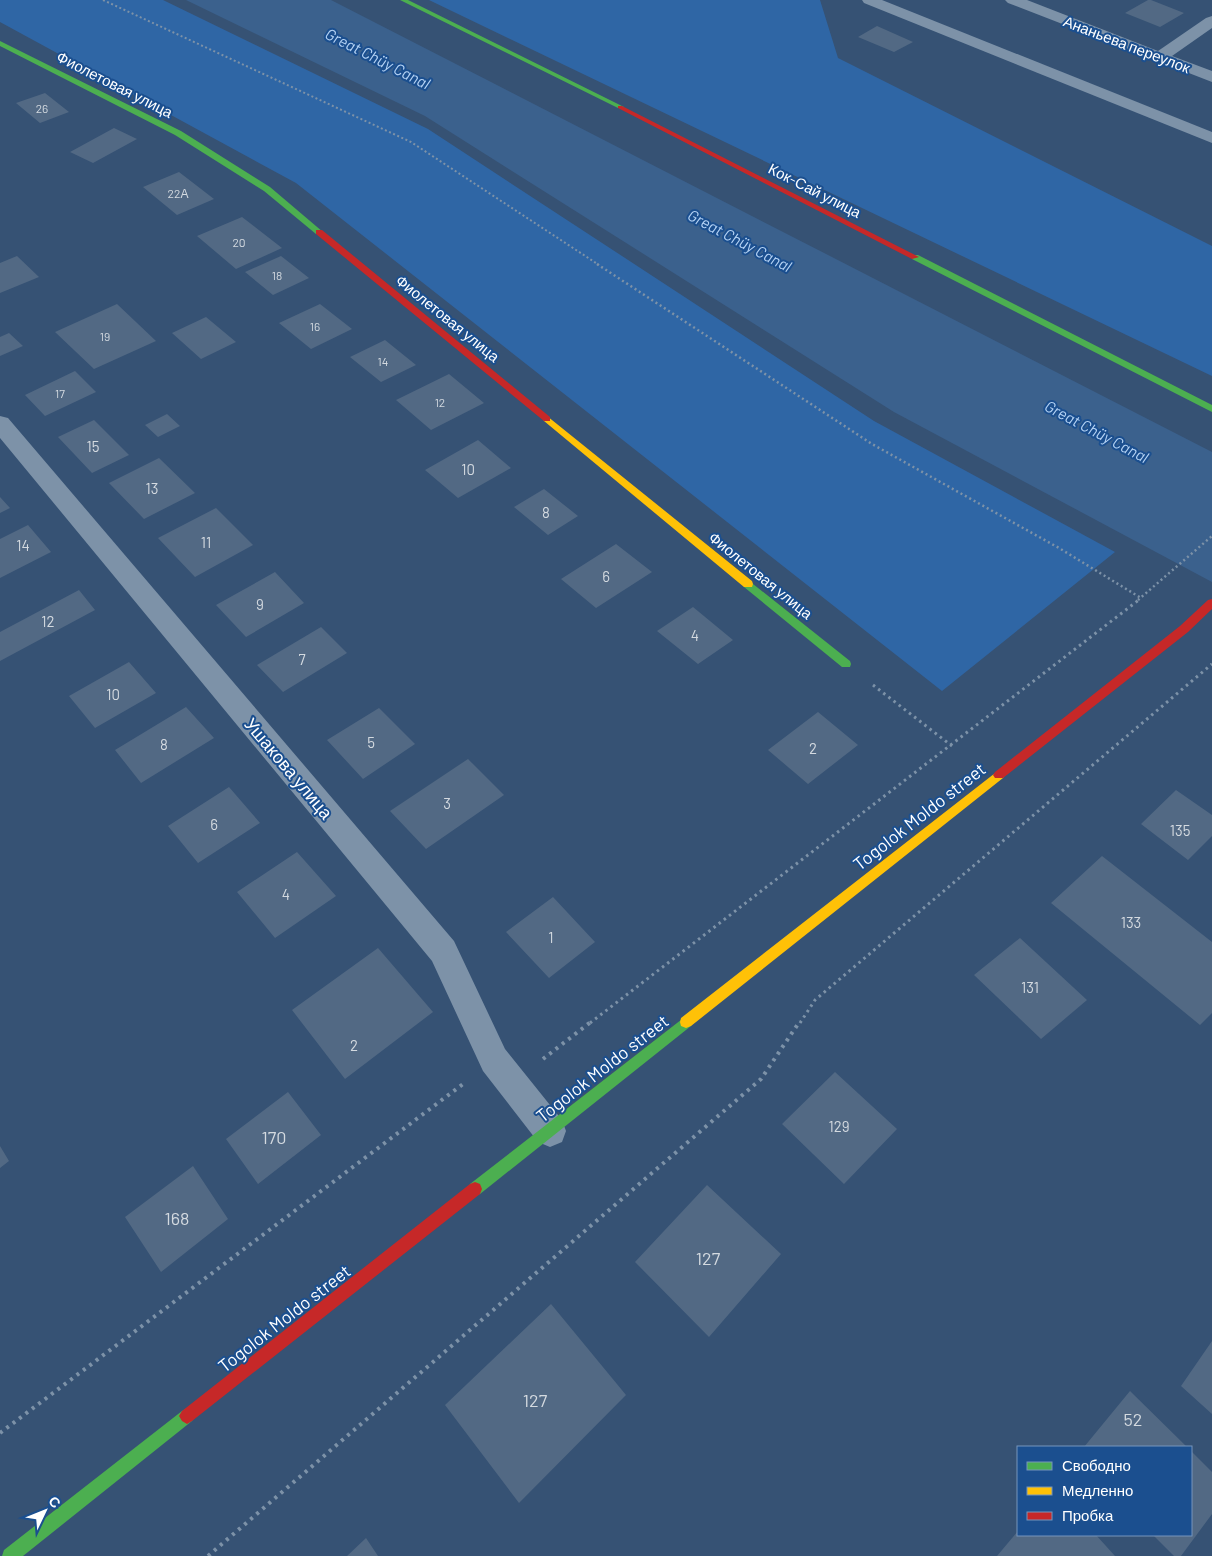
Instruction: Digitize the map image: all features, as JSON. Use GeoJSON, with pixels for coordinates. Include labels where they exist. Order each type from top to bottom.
{"type":"FeatureCollection","features":[{"type":"Feature","properties":{"kind":"street","name":"Кок-Сай улица"},"geometry":{"type":"LineString","coordinates":[[403,0],[648,121],[1212,409]]}},
{"type":"Feature","properties":{"kind":"street","name":"Ананьева переулок"},"geometry":{"type":"LineString","coordinates":[[1013,0],[1212,77]]}},
{"type":"Feature","properties":{"kind":"street"},"geometry":{"type":"LineString","coordinates":[[1160,57],[1212,21]]}},
{"type":"Feature","properties":{"kind":"street","name":"Фиолетовая улица"},"geometry":{"type":"LineString","coordinates":[[0,43],[178,133],[267,188],[846,664]]}},
{"type":"Feature","properties":{"kind":"street","name":"Ушакова улица"},"geometry":{"type":"LineString","coordinates":[[0,423],[443,951],[494,1060],[550,1131]]}},
{"type":"Feature","properties":{"kind":"street","name":"Togolok Moldo street"},"geometry":{"type":"LineString","coordinates":[[10,1556],[550,1131],[1196,618],[1212,603]]}},
{"type":"Feature","properties":{"kind":"lane"},"geometry":{"type":"LineString","coordinates":[[869,0],[1212,138]]}},
{"type":"Feature","properties":{"kind":"path"},"geometry":{"type":"LineString","coordinates":[[103,0],[411,142],[872,444],[1059,548],[1141,598]]}},
{"type":"Feature","properties":{"kind":"path"},"geometry":{"type":"LineString","coordinates":[[0,1433],[494,1060],[542,1061],[952,746],[1141,598],[1212,536]]}},
{"type":"Feature","properties":{"kind":"path"},"geometry":{"type":"LineString","coordinates":[[846,664],[952,746]]}},
{"type":"Feature","properties":{"kind":"path"},"geometry":{"type":"LineString","coordinates":[[208,1556],[761,1079],[815,1000],[1212,664]]}},
{"type":"Feature","properties":{"kind":"shaded area"},"geometry":{"type":"Polygon","coordinates":[[[0,0],[163,0],[428,129],[874,421],[1115,552],[942,691],[296,183],[0,22],[0,0]]]}},
{"type":"Feature","properties":{"kind":"shaded area"},"geometry":{"type":"Polygon","coordinates":[[[429,0],[820,0],[838,58],[1212,246],[1212,376],[429,0]]]}},
{"type":"Feature","properties":{"kind":"water","name":"Great Chüy Canal"},"geometry":{"type":"Polygon","coordinates":[[[186,0],[331,0],[1212,452],[1212,582],[894,412],[425,116],[186,0]]]}},
{"type":"Feature","properties":{"kind":"building"},"geometry":{"type":"Polygon","coordinates":[[[1148,0],[1184,13],[1160,27],[1125,13],[1148,0]]]}},
{"type":"Feature","properties":{"kind":"building"},"geometry":{"type":"Polygon","coordinates":[[[877,26],[913,42],[894,52],[858,37],[877,26]]]}},
{"type":"Feature","properties":{"kind":"building"},"geometry":{"type":"Polygon","coordinates":[[[45,93],[69,112],[40,123],[16,103],[45,93]]]}},
{"type":"Feature","properties":{"kind":"building"},"geometry":{"type":"Polygon","coordinates":[[[114,128],[137,139],[93,163],[70,152],[114,128]]]}},
{"type":"Feature","properties":{"kind":"building"},"geometry":{"type":"Polygon","coordinates":[[[179,172],[214,199],[177,215],[143,187],[179,172]]]}},
{"type":"Feature","properties":{"kind":"building"},"geometry":{"type":"Polygon","coordinates":[[[242,217],[282,248],[236,269],[197,236],[242,217]]]}},
{"type":"Feature","properties":{"kind":"building"},"geometry":{"type":"Polygon","coordinates":[[[17,256],[39,277],[0,293],[0,263],[17,256]]]}},
{"type":"Feature","properties":{"kind":"building"},"geometry":{"type":"Polygon","coordinates":[[[281,256],[309,278],[273,295],[245,272],[281,256]]]}},
{"type":"Feature","properties":{"kind":"building"},"geometry":{"type":"Polygon","coordinates":[[[117,304],[156,341],[94,369],[55,332],[117,304]]]}},
{"type":"Feature","properties":{"kind":"building"},"geometry":{"type":"Polygon","coordinates":[[[320,304],[352,329],[311,349],[279,323],[320,304]]]}},
{"type":"Feature","properties":{"kind":"building"},"geometry":{"type":"Polygon","coordinates":[[[206,317],[236,342],[201,359],[172,333],[206,317]]]}},
{"type":"Feature","properties":{"kind":"building"},"geometry":{"type":"Polygon","coordinates":[[[9,333],[23,346],[0,356],[0,337],[9,333]]]}},
{"type":"Feature","properties":{"kind":"building"},"geometry":{"type":"Polygon","coordinates":[[[385,340],[416,365],[381,382],[350,357],[385,340]]]}},
{"type":"Feature","properties":{"kind":"building"},"geometry":{"type":"Polygon","coordinates":[[[75,371],[96,392],[45,416],[25,395],[75,371]]]}},
{"type":"Feature","properties":{"kind":"building"},"geometry":{"type":"Polygon","coordinates":[[[449,374],[484,403],[431,430],[396,400],[449,374]]]}},
{"type":"Feature","properties":{"kind":"building"},"geometry":{"type":"Polygon","coordinates":[[[167,414],[180,426],[158,437],[145,425],[167,414]]]}},
{"type":"Feature","properties":{"kind":"building"},"geometry":{"type":"Polygon","coordinates":[[[94,420],[129,455],[92,473],[58,437],[94,420]]]}},
{"type":"Feature","properties":{"kind":"building"},"geometry":{"type":"Polygon","coordinates":[[[478,440],[511,468],[458,498],[425,470],[478,440]]]}},
{"type":"Feature","properties":{"kind":"building"},"geometry":{"type":"Polygon","coordinates":[[[159,458],[195,493],[144,519],[109,483],[159,458]]]}},
{"type":"Feature","properties":{"kind":"building"},"geometry":{"type":"Polygon","coordinates":[[[544,489],[578,516],[548,535],[514,507],[544,489]]]}},
{"type":"Feature","properties":{"kind":"building"},"geometry":{"type":"Polygon","coordinates":[[[0,497],[10,508],[0,513],[0,497]]]}},
{"type":"Feature","properties":{"kind":"building"},"geometry":{"type":"Polygon","coordinates":[[[216,508],[253,545],[195,577],[158,538],[216,508]]]}},
{"type":"Feature","properties":{"kind":"building"},"geometry":{"type":"Polygon","coordinates":[[[28,525],[51,552],[0,578],[0,539],[28,525]]]}},
{"type":"Feature","properties":{"kind":"building"},"geometry":{"type":"Polygon","coordinates":[[[616,544],[652,572],[596,608],[561,579],[616,544]]]}},
{"type":"Feature","properties":{"kind":"building"},"geometry":{"type":"Polygon","coordinates":[[[275,572],[304,603],[246,637],[216,605],[275,572]]]}},
{"type":"Feature","properties":{"kind":"building"},"geometry":{"type":"Polygon","coordinates":[[[79,590],[95,610],[0,661],[0,632],[79,590]]]}},
{"type":"Feature","properties":{"kind":"building"},"geometry":{"type":"Polygon","coordinates":[[[693,607],[733,640],[698,664],[657,631],[693,607]]]}},
{"type":"Feature","properties":{"kind":"building"},"geometry":{"type":"Polygon","coordinates":[[[321,627],[347,653],[283,692],[257,665],[321,627]]]}},
{"type":"Feature","properties":{"kind":"building"},"geometry":{"type":"Polygon","coordinates":[[[129,662],[156,693],[95,728],[69,696],[129,662]]]}},
{"type":"Feature","properties":{"kind":"building"},"geometry":{"type":"Polygon","coordinates":[[[186,707],[214,738],[141,783],[115,750],[186,707]]]}},
{"type":"Feature","properties":{"kind":"building"},"geometry":{"type":"Polygon","coordinates":[[[379,708],[415,744],[363,779],[327,740],[379,708]]]}},
{"type":"Feature","properties":{"kind":"building"},"geometry":{"type":"Polygon","coordinates":[[[818,712],[858,745],[808,784],[768,750],[818,712]]]}},
{"type":"Feature","properties":{"kind":"building"},"geometry":{"type":"Polygon","coordinates":[[[468,759],[504,795],[426,849],[390,811],[468,759]]]}},
{"type":"Feature","properties":{"kind":"building"},"geometry":{"type":"Polygon","coordinates":[[[229,787],[260,823],[198,863],[168,826],[229,787]]]}},
{"type":"Feature","properties":{"kind":"building"},"geometry":{"type":"Polygon","coordinates":[[[1176,790],[1212,815],[1212,836],[1188,860],[1141,824],[1176,790]]]}},
{"type":"Feature","properties":{"kind":"building"},"geometry":{"type":"Polygon","coordinates":[[[297,852],[336,896],[275,938],[237,892],[297,852]]]}},
{"type":"Feature","properties":{"kind":"building"},"geometry":{"type":"Polygon","coordinates":[[[1102,856],[1212,942],[1212,1013],[1200,1025],[1051,903],[1102,856]]]}},
{"type":"Feature","properties":{"kind":"building"},"geometry":{"type":"Polygon","coordinates":[[[553,897],[595,942],[549,978],[506,932],[553,897]]]}},
{"type":"Feature","properties":{"kind":"building"},"geometry":{"type":"Polygon","coordinates":[[[1020,938],[1087,1000],[1041,1039],[974,975],[1020,938]]]}},
{"type":"Feature","properties":{"kind":"building"},"geometry":{"type":"Polygon","coordinates":[[[378,948],[433,1012],[345,1079],[292,1010],[378,948]]]}},
{"type":"Feature","properties":{"kind":"building"},"geometry":{"type":"Polygon","coordinates":[[[835,1072],[897,1129],[844,1184],[782,1124],[835,1072]]]}},
{"type":"Feature","properties":{"kind":"building"},"geometry":{"type":"Polygon","coordinates":[[[288,1092],[321,1135],[258,1184],[226,1139],[288,1092]]]}},
{"type":"Feature","properties":{"kind":"building"},"geometry":{"type":"Polygon","coordinates":[[[0,1146],[9,1161],[0,1168],[0,1146]]]}},
{"type":"Feature","properties":{"kind":"building"},"geometry":{"type":"Polygon","coordinates":[[[193,1166],[228,1219],[161,1272],[125,1217],[193,1166]]]}},
{"type":"Feature","properties":{"kind":"building"},"geometry":{"type":"Polygon","coordinates":[[[707,1185],[781,1254],[709,1337],[635,1262],[707,1185]]]}},
{"type":"Feature","properties":{"kind":"building"},"geometry":{"type":"Polygon","coordinates":[[[551,1304],[626,1395],[519,1503],[445,1405],[551,1304]]]}},
{"type":"Feature","properties":{"kind":"building"},"geometry":{"type":"Polygon","coordinates":[[[1212,1341],[1212,1414],[1181,1386],[1212,1341]]]}},
{"type":"Feature","properties":{"kind":"building"},"geometry":{"type":"Polygon","coordinates":[[[1130,1391],[1186,1446],[1085,1446],[1130,1391]]]}},
{"type":"Feature","properties":{"kind":"building"},"geometry":{"type":"Polygon","coordinates":[[[1192,1452],[1212,1472],[1212,1514],[1181,1556],[1174,1556],[1154,1536],[1192,1536],[1192,1452]]]}},
{"type":"Feature","properties":{"kind":"building"},"geometry":{"type":"Polygon","coordinates":[[[1017,1532],[1017,1536],[1097,1536],[1115,1556],[997,1556],[1017,1532]]]}},
{"type":"Feature","properties":{"kind":"building"},"geometry":{"type":"Polygon","coordinates":[[[366,1538],[378,1556],[347,1556],[366,1538]]]}},
{"type":"Feature","properties":{"kind":"traffic: fast"},"geometry":{"type":"LineString","coordinates":[[403,0],[620,107]]}},
{"type":"Feature","properties":{"kind":"traffic: fast"},"geometry":{"type":"LineString","coordinates":[[0,43],[178,133],[267,189],[319,232]]}},
{"type":"Feature","properties":{"kind":"traffic: fast"},"geometry":{"type":"LineString","coordinates":[[915,257],[1212,409]]}},
{"type":"Feature","properties":{"kind":"traffic: fast"},"geometry":{"type":"LineString","coordinates":[[748,584],[846,664]]}},
{"type":"Feature","properties":{"kind":"traffic: fast"},"geometry":{"type":"LineString","coordinates":[[475,1189],[686,1022]]}},
{"type":"Feature","properties":{"kind":"traffic: fast"},"geometry":{"type":"LineString","coordinates":[[10,1556],[187,1416]]}},
{"type":"Feature","properties":{"kind":"traffic: slow"},"geometry":{"type":"LineString","coordinates":[[547,419],[748,584]]}},
{"type":"Feature","properties":{"kind":"traffic: slow"},"geometry":{"type":"LineString","coordinates":[[686,1022],[999,775]]}},
{"type":"Feature","properties":{"kind":"traffic: jam"},"geometry":{"type":"LineString","coordinates":[[620,107],[915,257]]}},
{"type":"Feature","properties":{"kind":"traffic: jam"},"geometry":{"type":"LineString","coordinates":[[319,232],[547,419]]}},
{"type":"Feature","properties":{"kind":"traffic: jam"},"geometry":{"type":"LineString","coordinates":[[999,775],[1184,629],[1212,603]]}},
{"type":"Feature","properties":{"kind":"traffic: jam"},"geometry":{"type":"LineString","coordinates":[[187,1416],[475,1189]]}}]}
